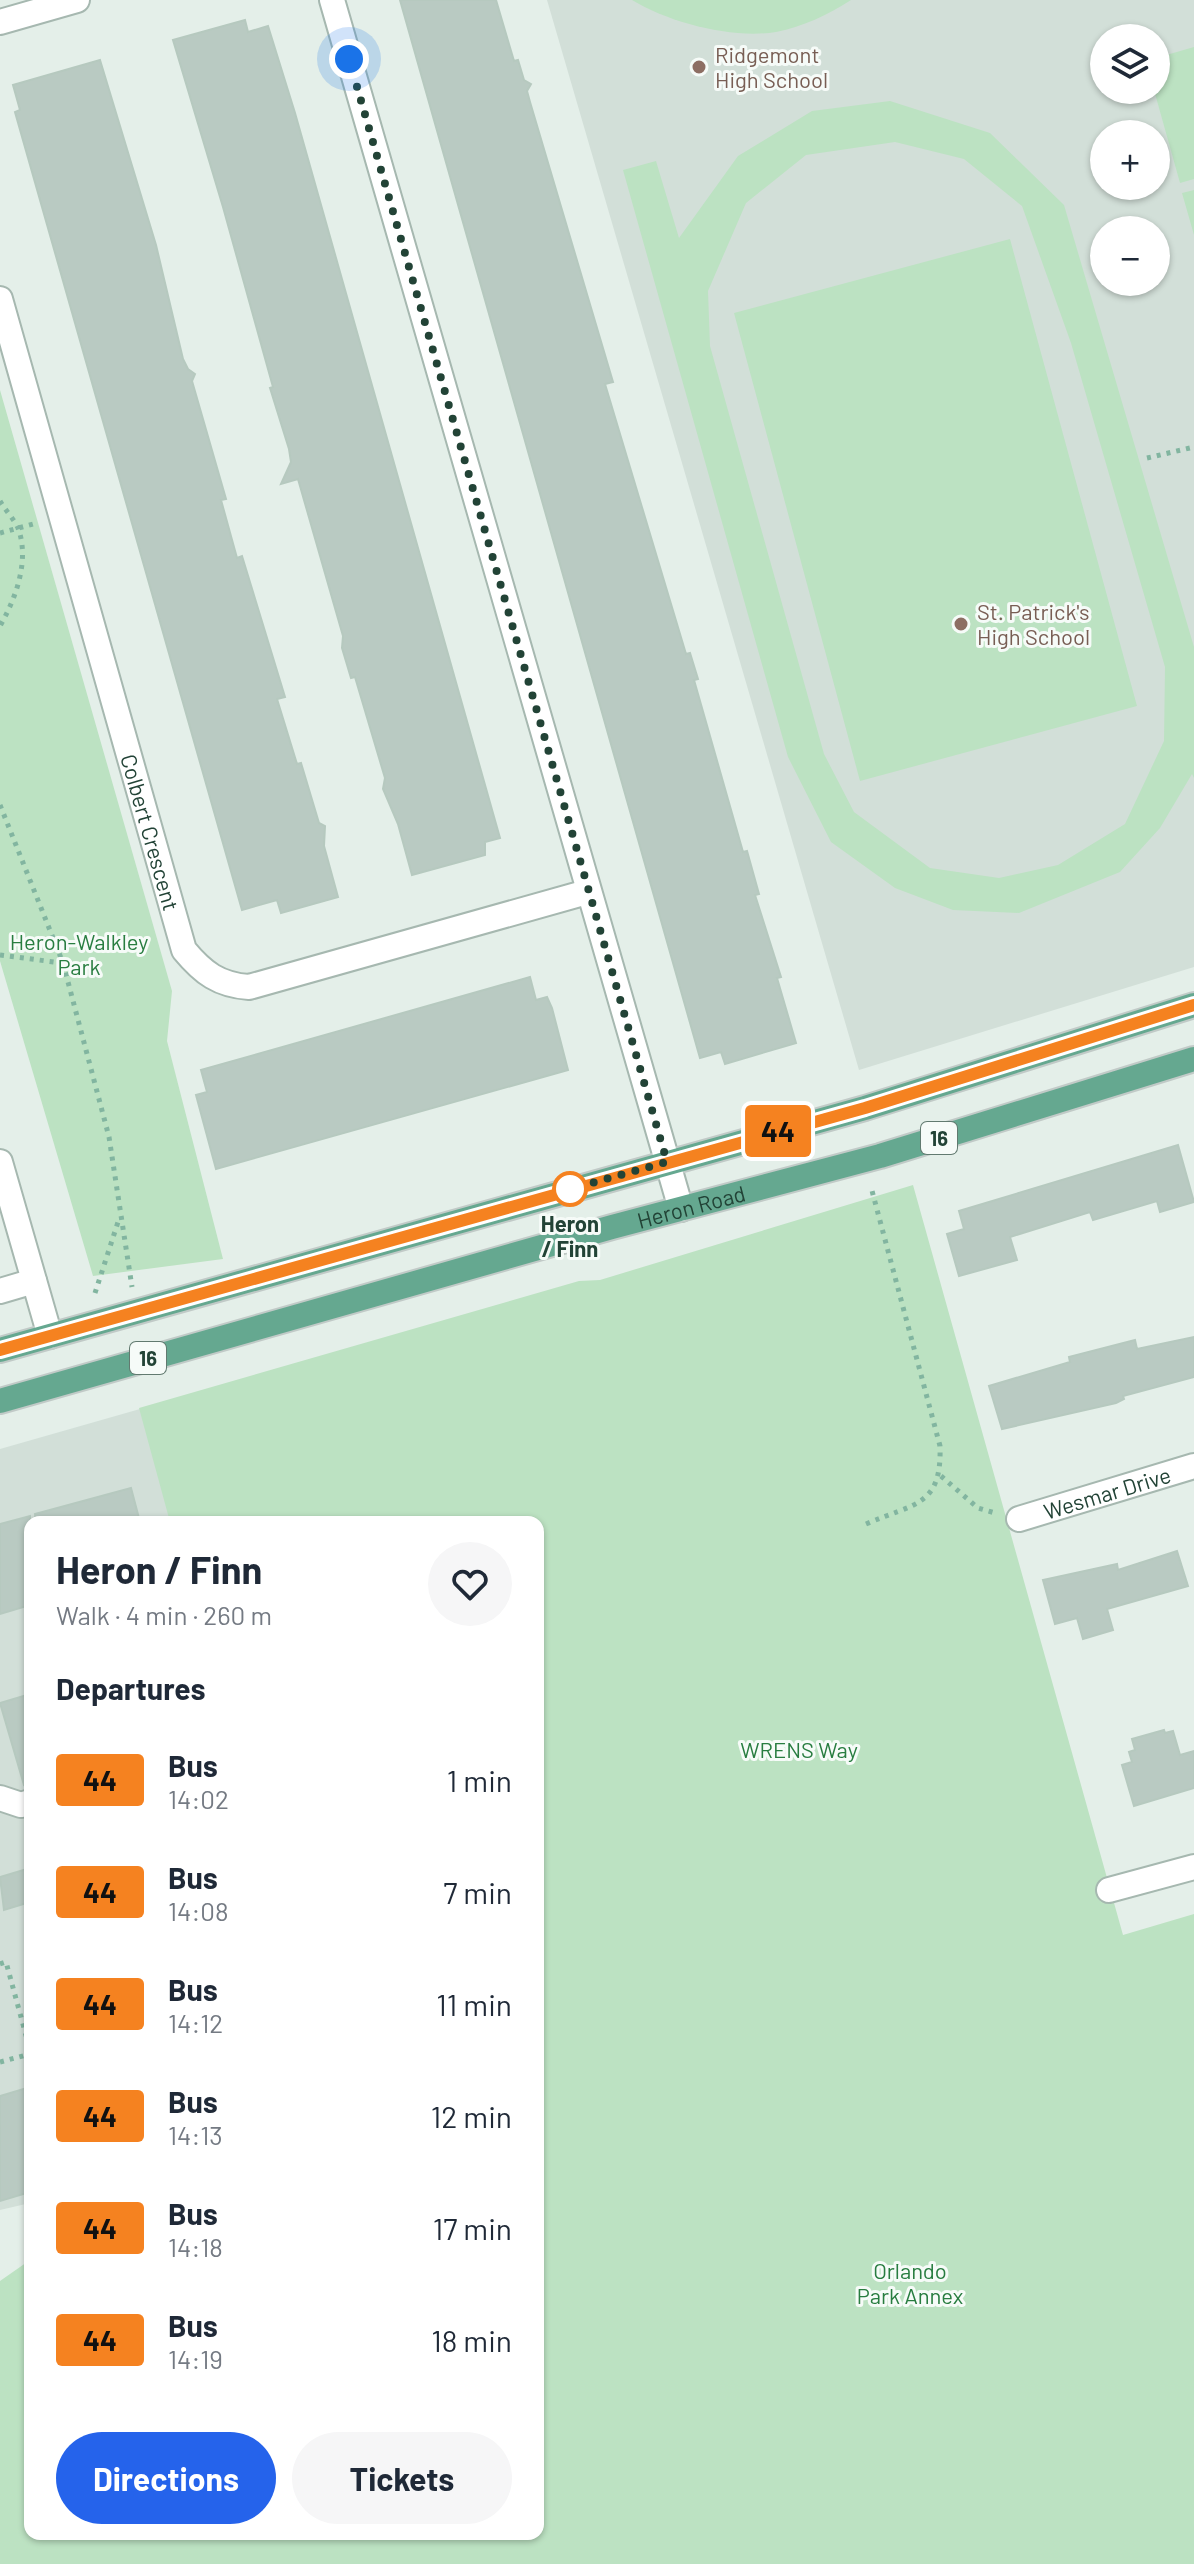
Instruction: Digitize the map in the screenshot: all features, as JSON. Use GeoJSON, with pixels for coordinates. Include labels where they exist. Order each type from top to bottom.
{"type":"FeatureCollection","features":[{"type":"Feature","properties":{"kind":"main road","name":"16"},"geometry":{"type":"LineString","coordinates":[[0,1350],[865,1108],[1194,1005]]}},
{"type":"Feature","properties":{"kind":"main road","name":"Heron Road"},"geometry":{"type":"LineString","coordinates":[[0,1401],[863,1160],[1194,1059]]}},
{"type":"Feature","properties":{"kind":"street"},"geometry":{"type":"LineString","coordinates":[[0,22],[77,0]]}},
{"type":"Feature","properties":{"kind":"street"},"geometry":{"type":"LineString","coordinates":[[332,0],[681,1209]]}},
{"type":"Feature","properties":{"kind":"street","name":"Colbert Crescent"},"geometry":{"type":"LineString","coordinates":[[0,299],[184,950],[202,972],[228,986],[249,987],[587,892]]}},
{"type":"Feature","properties":{"kind":"street"},"geometry":{"type":"LineString","coordinates":[[0,1162],[6,1209],[34,1281],[50,1336]]}},
{"type":"Feature","properties":{"kind":"street"},"geometry":{"type":"LineString","coordinates":[[0,1291],[34,1281]]}},
{"type":"Feature","properties":{"kind":"street","name":"Wesmar Drive"},"geometry":{"type":"LineString","coordinates":[[1019,1519],[1194,1466]]}},
{"type":"Feature","properties":{"kind":"street"},"geometry":{"type":"LineString","coordinates":[[0,1798],[24,1804]]}},
{"type":"Feature","properties":{"kind":"street"},"geometry":{"type":"LineString","coordinates":[[1109,1890],[1194,1867]]}},
{"type":"Feature","properties":{"kind":"path"},"geometry":{"type":"LineString","coordinates":[[1147,458],[1194,447]]}},
{"type":"Feature","properties":{"kind":"path"},"geometry":{"type":"LineString","coordinates":[[0,501],[18,528],[22,553],[16,598],[0,626]]}},
{"type":"Feature","properties":{"kind":"path"},"geometry":{"type":"LineString","coordinates":[[0,533],[61,517]]}},
{"type":"Feature","properties":{"kind":"path"},"geometry":{"type":"LineString","coordinates":[[0,805],[63,963],[109,1137],[119,1219],[132,1288]]}},
{"type":"Feature","properties":{"kind":"path"},"geometry":{"type":"LineString","coordinates":[[0,955],[63,963]]}},
{"type":"Feature","properties":{"kind":"path"},"geometry":{"type":"LineString","coordinates":[[863,1160],[940,1446],[941,1476],[929,1497],[866,1524]]}},
{"type":"Feature","properties":{"kind":"path"},"geometry":{"type":"LineString","coordinates":[[95,1293],[119,1219]]}},
{"type":"Feature","properties":{"kind":"path"},"geometry":{"type":"LineString","coordinates":[[941,1476],[978,1508],[1019,1519]]}},
{"type":"Feature","properties":{"kind":"path"},"geometry":{"type":"LineString","coordinates":[[0,1964],[6,1962],[24,2030]]}},
{"type":"Feature","properties":{"kind":"path"},"geometry":{"type":"LineString","coordinates":[[0,2062],[24,2054]]}},
{"type":"Feature","properties":{"kind":"shaded area","name":"St. Patrick's High School"},"geometry":{"type":"Polygon","coordinates":[[[547,0],[1194,0],[1194,967],[859,1070],[547,0]]]}},
{"type":"Feature","properties":{"kind":"shaded area"},"geometry":{"type":"Polygon","coordinates":[[[140,1409],[169,1516],[24,1516],[24,2204],[0,2210],[0,1449],[140,1409]]]}},
{"type":"Feature","properties":{"kind":"green space"},"geometry":{"type":"Polygon","coordinates":[[[632,0],[851,0],[806,23],[759,34],[721,31],[683,22],[632,0]]]}},
{"type":"Feature","properties":{"kind":"green space"},"geometry":{"type":"Polygon","coordinates":[[[1194,47],[1194,179],[1180,183],[1170,147],[1170,120],[1162,120],[1158,104],[1170,104],[1170,54],[1194,47]]]}},
{"type":"Feature","properties":{"kind":"green space"},"geometry":{"type":"Polygon","coordinates":[[[890,101],[990,133],[1064,205],[1194,647],[1194,778],[1192,774],[1160,828],[1120,872],[1019,913],[953,910],[895,888],[831,842],[788,757],[623,170],[656,161],[679,238],[738,156],[812,111],[890,101]],[[895,142],[806,155],[746,203],[708,291],[710,346],[824,754],[854,812],[930,868],[999,878],[1058,865],[1125,824],[1164,741],[1165,667],[1071,343],[1022,206],[964,159],[895,142]]]}},
{"type":"Feature","properties":{"kind":"green space"},"geometry":{"type":"Polygon","coordinates":[[[1194,190],[1194,235],[1182,193],[1194,190]]]}},
{"type":"Feature","properties":{"kind":"green space"},"geometry":{"type":"Polygon","coordinates":[[[1010,239],[1137,706],[860,781],[734,313],[1010,239]]]}},
{"type":"Feature","properties":{"kind":"green space","name":"Heron-Walkley Park"},"geometry":{"type":"Polygon","coordinates":[[[0,390],[172,991],[167,1041],[223,1259],[93,1276],[0,961],[0,390]]]}},
{"type":"Feature","properties":{"kind":"green space"},"geometry":{"type":"Polygon","coordinates":[[[913,1185],[1123,1935],[1194,1914],[1194,2564],[0,2564],[0,2281],[24,2264],[24,2540],[544,2540],[544,1516],[168,1516],[139,1408],[579,1281],[600,1280],[913,1185]]]}},
{"type":"Feature","properties":{"kind":"building"},"geometry":{"type":"Polygon","coordinates":[[[400,0],[496,0],[514,61],[518,60],[524,80],[531,84],[527,91],[530,102],[613,382],[605,384],[686,654],[690,653],[698,679],[694,680],[743,852],[747,851],[759,894],[755,895],[781,977],[777,978],[796,1043],[725,1064],[721,1052],[700,1058],[400,0]]]}},
{"type":"Feature","properties":{"kind":"building"},"geometry":{"type":"Polygon","coordinates":[[[245,20],[248,32],[268,26],[500,838],[485,842],[485,855],[412,875],[398,824],[383,789],[385,778],[355,677],[351,678],[342,648],[343,636],[298,479],[281,484],[291,462],[289,449],[223,207],[173,40],[245,20]]]}},
{"type":"Feature","properties":{"kind":"building"},"geometry":{"type":"Polygon","coordinates":[[[100,60],[156,245],[183,359],[195,374],[192,381],[226,499],[221,500],[237,558],[242,556],[285,697],[277,699],[319,823],[325,826],[324,846],[338,897],[281,913],[277,900],[242,910],[15,112],[20,110],[13,85],[100,60]]]}},
{"type":"Feature","properties":{"kind":"building"},"geometry":{"type":"Polygon","coordinates":[[[530,977],[536,1000],[547,997],[552,1008],[568,1070],[216,1169],[196,1095],[207,1092],[201,1070],[530,977]]]}},
{"type":"Feature","properties":{"kind":"building"},"geometry":{"type":"Polygon","coordinates":[[[1178,1145],[1194,1202],[1160,1212],[1157,1201],[1093,1220],[1090,1212],[1010,1237],[1017,1260],[959,1276],[947,1234],[964,1229],[959,1211],[1178,1145]]]}},
{"type":"Feature","properties":{"kind":"building"},"geometry":{"type":"Polygon","coordinates":[[[1194,1337],[1194,1377],[1123,1396],[1124,1399],[1116,1403],[1002,1429],[989,1386],[1070,1362],[1069,1357],[1135,1340],[1137,1349],[1194,1337]]]}},
{"type":"Feature","properties":{"kind":"building"},"geometry":{"type":"Polygon","coordinates":[[[131,1488],[138,1516],[35,1516],[131,1488]]]}},
{"type":"Feature","properties":{"kind":"building"},"geometry":{"type":"Polygon","coordinates":[[[24,1518],[24,1607],[0,1614],[0,1524],[24,1518]]]}},
{"type":"Feature","properties":{"kind":"building"},"geometry":{"type":"Polygon","coordinates":[[[1177,1551],[1188,1586],[1107,1609],[1113,1630],[1083,1639],[1077,1618],[1055,1624],[1043,1580],[1117,1564],[1118,1570],[1177,1551]]]}},
{"type":"Feature","properties":{"kind":"building"},"geometry":{"type":"Polygon","coordinates":[[[24,1696],[24,1785],[0,1703],[24,1696]]]}},
{"type":"Feature","properties":{"kind":"building"},"geometry":{"type":"Polygon","coordinates":[[[1164,1730],[1165,1733],[1173,1731],[1180,1755],[1194,1751],[1194,1788],[1134,1806],[1122,1765],[1132,1762],[1129,1752],[1135,1750],[1132,1739],[1164,1730]]]}},
{"type":"Feature","properties":{"kind":"building"},"geometry":{"type":"Polygon","coordinates":[[[24,1870],[24,1904],[4,1910],[0,1877],[24,1870]]]}},
{"type":"Feature","properties":{"kind":"building"},"geometry":{"type":"Polygon","coordinates":[[[24,2089],[24,2194],[0,2201],[0,2096],[24,2089]]]}},
{"type":"Feature","properties":{"kind":"bus line","name":"44"},"geometry":{"type":"LineString","coordinates":[[0,1350],[865,1108],[1194,1005]]}},
{"type":"Feature","properties":{"kind":"place","name":"Ridgemont High School"},"geometry":{"type":"Point","coordinates":[699,67]}},
{"type":"Feature","properties":{"kind":"place","name":"St. Patrick's High School"},"geometry":{"type":"Point","coordinates":[961,624]}},
{"type":"Feature","properties":{"kind":"place","name":"Heron / Finn"},"geometry":{"type":"Point","coordinates":[570,1189]}},
{"type":"Feature","properties":{"kind":"route"},"geometry":{"type":"LineString","coordinates":[[349,59],[667,1162],[570,1189]]}},
{"type":"Feature","properties":{"kind":"park label","name":"WRENS Way"},"geometry":{"type":"Point","coordinates":[799,1749]}},
{"type":"Feature","properties":{"kind":"park label","name":"Orlando Park Annex"},"geometry":{"type":"Point","coordinates":[910,2282]}}]}
